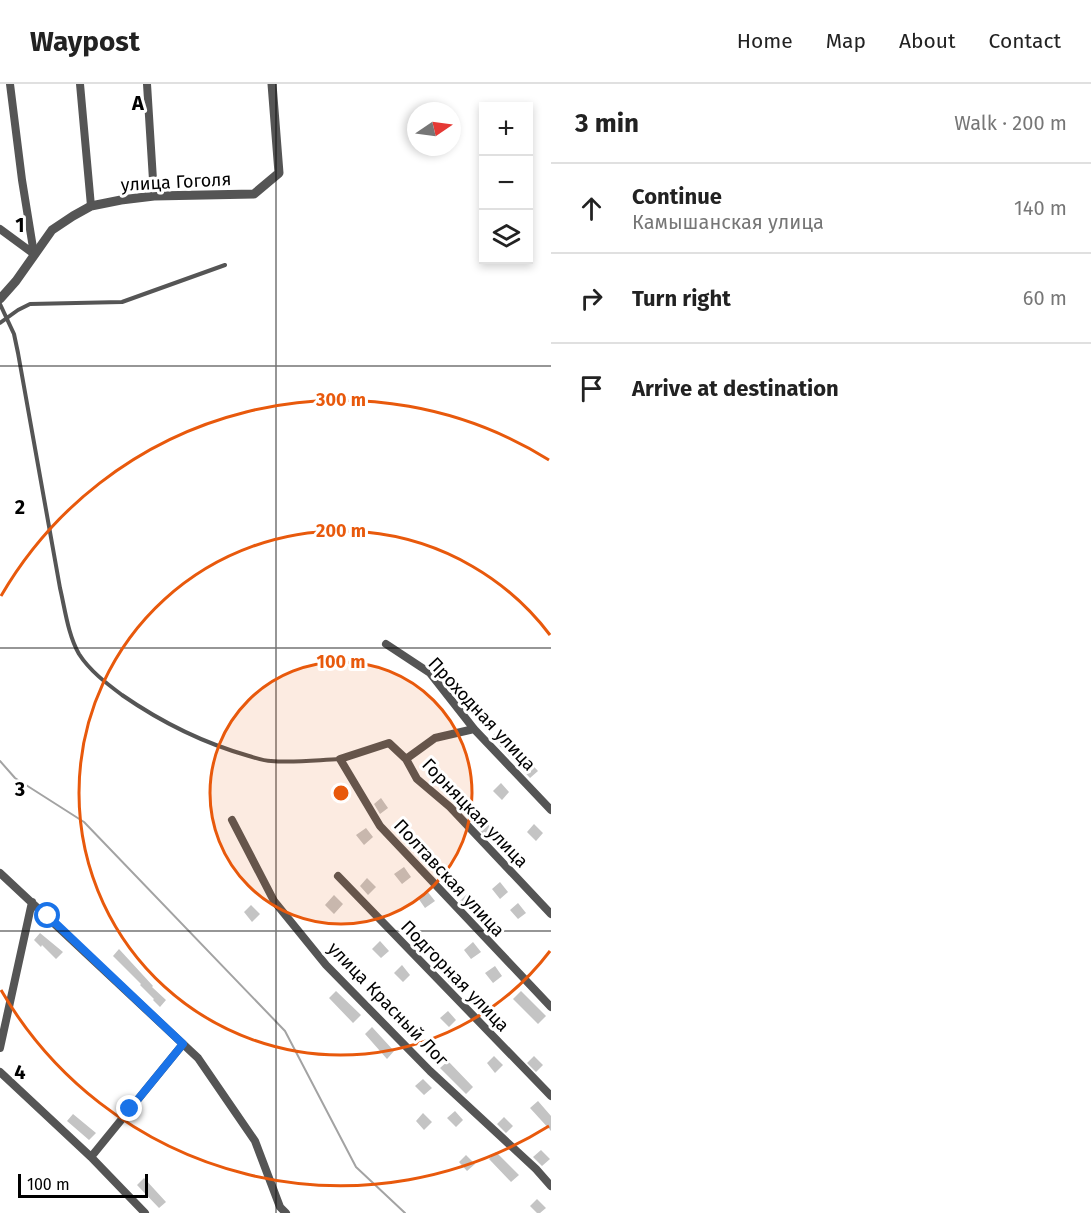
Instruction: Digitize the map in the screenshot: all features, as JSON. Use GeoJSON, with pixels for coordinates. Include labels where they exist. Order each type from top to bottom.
{"type":"FeatureCollection","features":[{"type":"Feature","properties":{"kind":"street"},"geometry":{"type":"LineString","coordinates":[[10,84],[34,254]]}},
{"type":"Feature","properties":{"kind":"street"},"geometry":{"type":"LineString","coordinates":[[80,84],[91,206]]}},
{"type":"Feature","properties":{"kind":"street"},"geometry":{"type":"LineString","coordinates":[[147,84],[154,196]]}},
{"type":"Feature","properties":{"kind":"street","name":"улица Гоголя"},"geometry":{"type":"LineString","coordinates":[[0,299],[16,281],[52,230],[91,206],[154,196],[254,194],[279,173],[272,84]]}},
{"type":"Feature","properties":{"kind":"street"},"geometry":{"type":"LineString","coordinates":[[0,229],[34,254]]}},
{"type":"Feature","properties":{"kind":"street","name":"Проходная улица"},"geometry":{"type":"LineString","coordinates":[[386,644],[430,673],[474,729],[551,810]]}},
{"type":"Feature","properties":{"kind":"street"},"geometry":{"type":"LineString","coordinates":[[406,759],[435,738],[474,729]]}},
{"type":"Feature","properties":{"kind":"street","name":"Горняцкая улица"},"geometry":{"type":"LineString","coordinates":[[340,759],[389,744],[406,759],[417,778],[450,807],[551,914]]}},
{"type":"Feature","properties":{"kind":"street","name":"Полтавская улица"},"geometry":{"type":"LineString","coordinates":[[340,759],[380,826],[551,1008]]}},
{"type":"Feature","properties":{"kind":"street","name":"улица Красный Лог"},"geometry":{"type":"LineString","coordinates":[[232,820],[274,901],[326,964],[430,1071],[536,1169],[551,1186]]}},
{"type":"Feature","properties":{"kind":"street"},"geometry":{"type":"LineString","coordinates":[[0,873],[198,1058],[255,1141],[280,1207],[286,1213]]}},
{"type":"Feature","properties":{"kind":"street","name":"Подгорная улица"},"geometry":{"type":"LineString","coordinates":[[338,876],[551,1096]]}},
{"type":"Feature","properties":{"kind":"street"},"geometry":{"type":"LineString","coordinates":[[0,1048],[32,902]]}},
{"type":"Feature","properties":{"kind":"street"},"geometry":{"type":"LineString","coordinates":[[91,1157],[183,1044]]}},
{"type":"Feature","properties":{"kind":"street"},"geometry":{"type":"LineString","coordinates":[[0,1072],[91,1157],[145,1213]]}},
{"type":"Feature","properties":{"kind":"lane"},"geometry":{"type":"LineString","coordinates":[[0,323],[30,304],[122,302],[225,265]]}},
{"type":"Feature","properties":{"kind":"lane"},"geometry":{"type":"LineString","coordinates":[[0,304],[14,334],[60,588],[72,638],[87,664],[106,683],[141,708],[205,742],[269,762],[340,759]]}},
{"type":"Feature","properties":{"kind":"building"},"geometry":{"type":"Polygon","coordinates":[[[499,730],[538,771],[530,778],[491,737],[499,730]]]}},
{"type":"Feature","properties":{"kind":"building"},"geometry":{"type":"Polygon","coordinates":[[[501,783],[509,792],[502,800],[493,791],[501,783]]]}},
{"type":"Feature","properties":{"kind":"building"},"geometry":{"type":"Polygon","coordinates":[[[381,798],[388,808],[380,814],[374,804],[381,798]]]}},
{"type":"Feature","properties":{"kind":"building"},"geometry":{"type":"Polygon","coordinates":[[[486,822],[494,831],[487,838],[479,829],[486,822]]]}},
{"type":"Feature","properties":{"kind":"building"},"geometry":{"type":"Polygon","coordinates":[[[534,824],[543,833],[536,841],[527,832],[534,824]]]}},
{"type":"Feature","properties":{"kind":"building"},"geometry":{"type":"Polygon","coordinates":[[[366,828],[373,837],[364,845],[356,835],[366,828]]]}},
{"type":"Feature","properties":{"kind":"building"},"geometry":{"type":"Polygon","coordinates":[[[404,867],[411,877],[402,884],[394,874],[404,867]]]}},
{"type":"Feature","properties":{"kind":"building"},"geometry":{"type":"Polygon","coordinates":[[[367,878],[376,887],[368,895],[360,886],[367,878]]]}},
{"type":"Feature","properties":{"kind":"building"},"geometry":{"type":"Polygon","coordinates":[[[500,882],[508,892],[500,899],[492,889],[500,882]]]}},
{"type":"Feature","properties":{"kind":"building"},"geometry":{"type":"Polygon","coordinates":[[[427,891],[435,901],[425,908],[418,898],[427,891]]]}},
{"type":"Feature","properties":{"kind":"building"},"geometry":{"type":"Polygon","coordinates":[[[468,893],[477,902],[468,910],[460,901],[468,893]]]}},
{"type":"Feature","properties":{"kind":"building"},"geometry":{"type":"Polygon","coordinates":[[[334,895],[343,904],[334,914],[325,905],[334,895]]]}},
{"type":"Feature","properties":{"kind":"building"},"geometry":{"type":"Polygon","coordinates":[[[518,903],[526,913],[518,919],[510,910],[518,903]]]}},
{"type":"Feature","properties":{"kind":"building"},"geometry":{"type":"Polygon","coordinates":[[[251,905],[260,914],[252,922],[244,912],[251,905]]]}},
{"type":"Feature","properties":{"kind":"building"},"geometry":{"type":"Polygon","coordinates":[[[496,922],[505,931],[496,939],[488,931],[496,922]]]}},
{"type":"Feature","properties":{"kind":"building"},"geometry":{"type":"Polygon","coordinates":[[[413,928],[422,937],[414,944],[405,935],[413,928]]]}},
{"type":"Feature","properties":{"kind":"building"},"geometry":{"type":"Polygon","coordinates":[[[40,933],[63,952],[56,959],[34,940],[40,933]]]}},
{"type":"Feature","properties":{"kind":"building"},"geometry":{"type":"Polygon","coordinates":[[[380,941],[389,951],[381,958],[372,949],[380,941]]]}},
{"type":"Feature","properties":{"kind":"building"},"geometry":{"type":"Polygon","coordinates":[[[473,942],[481,952],[471,959],[464,950],[473,942]]]}},
{"type":"Feature","properties":{"kind":"building"},"geometry":{"type":"Polygon","coordinates":[[[119,949],[166,1000],[160,1007],[113,956],[119,949]]]}},
{"type":"Feature","properties":{"kind":"building"},"geometry":{"type":"Polygon","coordinates":[[[345,953],[353,962],[346,969],[337,960],[345,953]]]}},
{"type":"Feature","properties":{"kind":"building"},"geometry":{"type":"Polygon","coordinates":[[[402,965],[410,975],[403,982],[394,973],[402,965]]]}},
{"type":"Feature","properties":{"kind":"building"},"geometry":{"type":"Polygon","coordinates":[[[495,966],[502,976],[493,983],[485,973],[495,966]]]}},
{"type":"Feature","properties":{"kind":"building"},"geometry":{"type":"Polygon","coordinates":[[[455,974],[464,983],[457,990],[448,981],[455,974]]]}},
{"type":"Feature","properties":{"kind":"building"},"geometry":{"type":"Polygon","coordinates":[[[336,991],[361,1015],[353,1023],[329,998],[336,991]]]}},
{"type":"Feature","properties":{"kind":"building"},"geometry":{"type":"Polygon","coordinates":[[[521,991],[546,1016],[538,1024],[513,999],[521,991]]]}},
{"type":"Feature","properties":{"kind":"building"},"geometry":{"type":"Polygon","coordinates":[[[390,1000],[398,1009],[391,1016],[382,1007],[390,1000]]]}},
{"type":"Feature","properties":{"kind":"building"},"geometry":{"type":"Polygon","coordinates":[[[484,1004],[493,1013],[486,1020],[477,1011],[484,1004]]]}},
{"type":"Feature","properties":{"kind":"building"},"geometry":{"type":"Polygon","coordinates":[[[448,1011],[456,1020],[449,1027],[440,1018],[448,1011]]]}},
{"type":"Feature","properties":{"kind":"building"},"geometry":{"type":"Polygon","coordinates":[[[410,1022],[418,1031],[411,1038],[402,1029],[410,1022]]]}},
{"type":"Feature","properties":{"kind":"building"},"geometry":{"type":"Polygon","coordinates":[[[372,1027],[394,1051],[387,1059],[365,1034],[372,1027]]]}},
{"type":"Feature","properties":{"kind":"building"},"geometry":{"type":"Polygon","coordinates":[[[494,1056],[503,1065],[495,1073],[487,1063],[494,1056]]]}},
{"type":"Feature","properties":{"kind":"building"},"geometry":{"type":"Polygon","coordinates":[[[534,1056],[543,1065],[536,1072],[527,1063],[534,1056]]]}},
{"type":"Feature","properties":{"kind":"building"},"geometry":{"type":"Polygon","coordinates":[[[448,1061],[473,1087],[466,1094],[440,1068],[448,1061]]]}},
{"type":"Feature","properties":{"kind":"building"},"geometry":{"type":"Polygon","coordinates":[[[423,1079],[432,1088],[424,1095],[415,1086],[423,1079]]]}},
{"type":"Feature","properties":{"kind":"building"},"geometry":{"type":"Polygon","coordinates":[[[538,1101],[551,1116],[551,1131],[530,1108],[538,1101]]]}},
{"type":"Feature","properties":{"kind":"building"},"geometry":{"type":"Polygon","coordinates":[[[455,1111],[463,1120],[456,1127],[447,1118],[455,1111]]]}},
{"type":"Feature","properties":{"kind":"building"},"geometry":{"type":"Polygon","coordinates":[[[423,1113],[432,1122],[424,1130],[416,1121],[423,1113]]]}},
{"type":"Feature","properties":{"kind":"building"},"geometry":{"type":"Polygon","coordinates":[[[73,1114],[96,1133],[89,1140],[67,1121],[73,1114]]]}},
{"type":"Feature","properties":{"kind":"building"},"geometry":{"type":"Polygon","coordinates":[[[504,1117],[513,1126],[506,1133],[497,1124],[504,1117]]]}},
{"type":"Feature","properties":{"kind":"building"},"geometry":{"type":"Polygon","coordinates":[[[541,1150],[550,1159],[542,1166],[533,1157],[541,1150]]]}},
{"type":"Feature","properties":{"kind":"building"},"geometry":{"type":"Polygon","coordinates":[[[496,1152],[519,1175],[511,1182],[489,1159],[496,1152]]]}},
{"type":"Feature","properties":{"kind":"building"},"geometry":{"type":"Polygon","coordinates":[[[466,1155],[475,1164],[467,1171],[459,1162],[466,1155]]]}},
{"type":"Feature","properties":{"kind":"building"},"geometry":{"type":"Polygon","coordinates":[[[144,1178],[166,1202],[159,1208],[137,1185],[144,1178]]]}},
{"type":"Feature","properties":{"kind":"building"},"geometry":{"type":"Polygon","coordinates":[[[537,1199],[546,1208],[540,1213],[530,1206],[537,1199]]]}},
{"type":"Feature","properties":{"kind":"waterway"},"geometry":{"type":"LineString","coordinates":[[0,761],[15,778],[84,822],[285,1031],[356,1167],[405,1213]]}},
{"type":"Feature","properties":{"kind":"route"},"geometry":{"type":"LineString","coordinates":[[48,916],[183,1044],[130,1109]]}}]}
